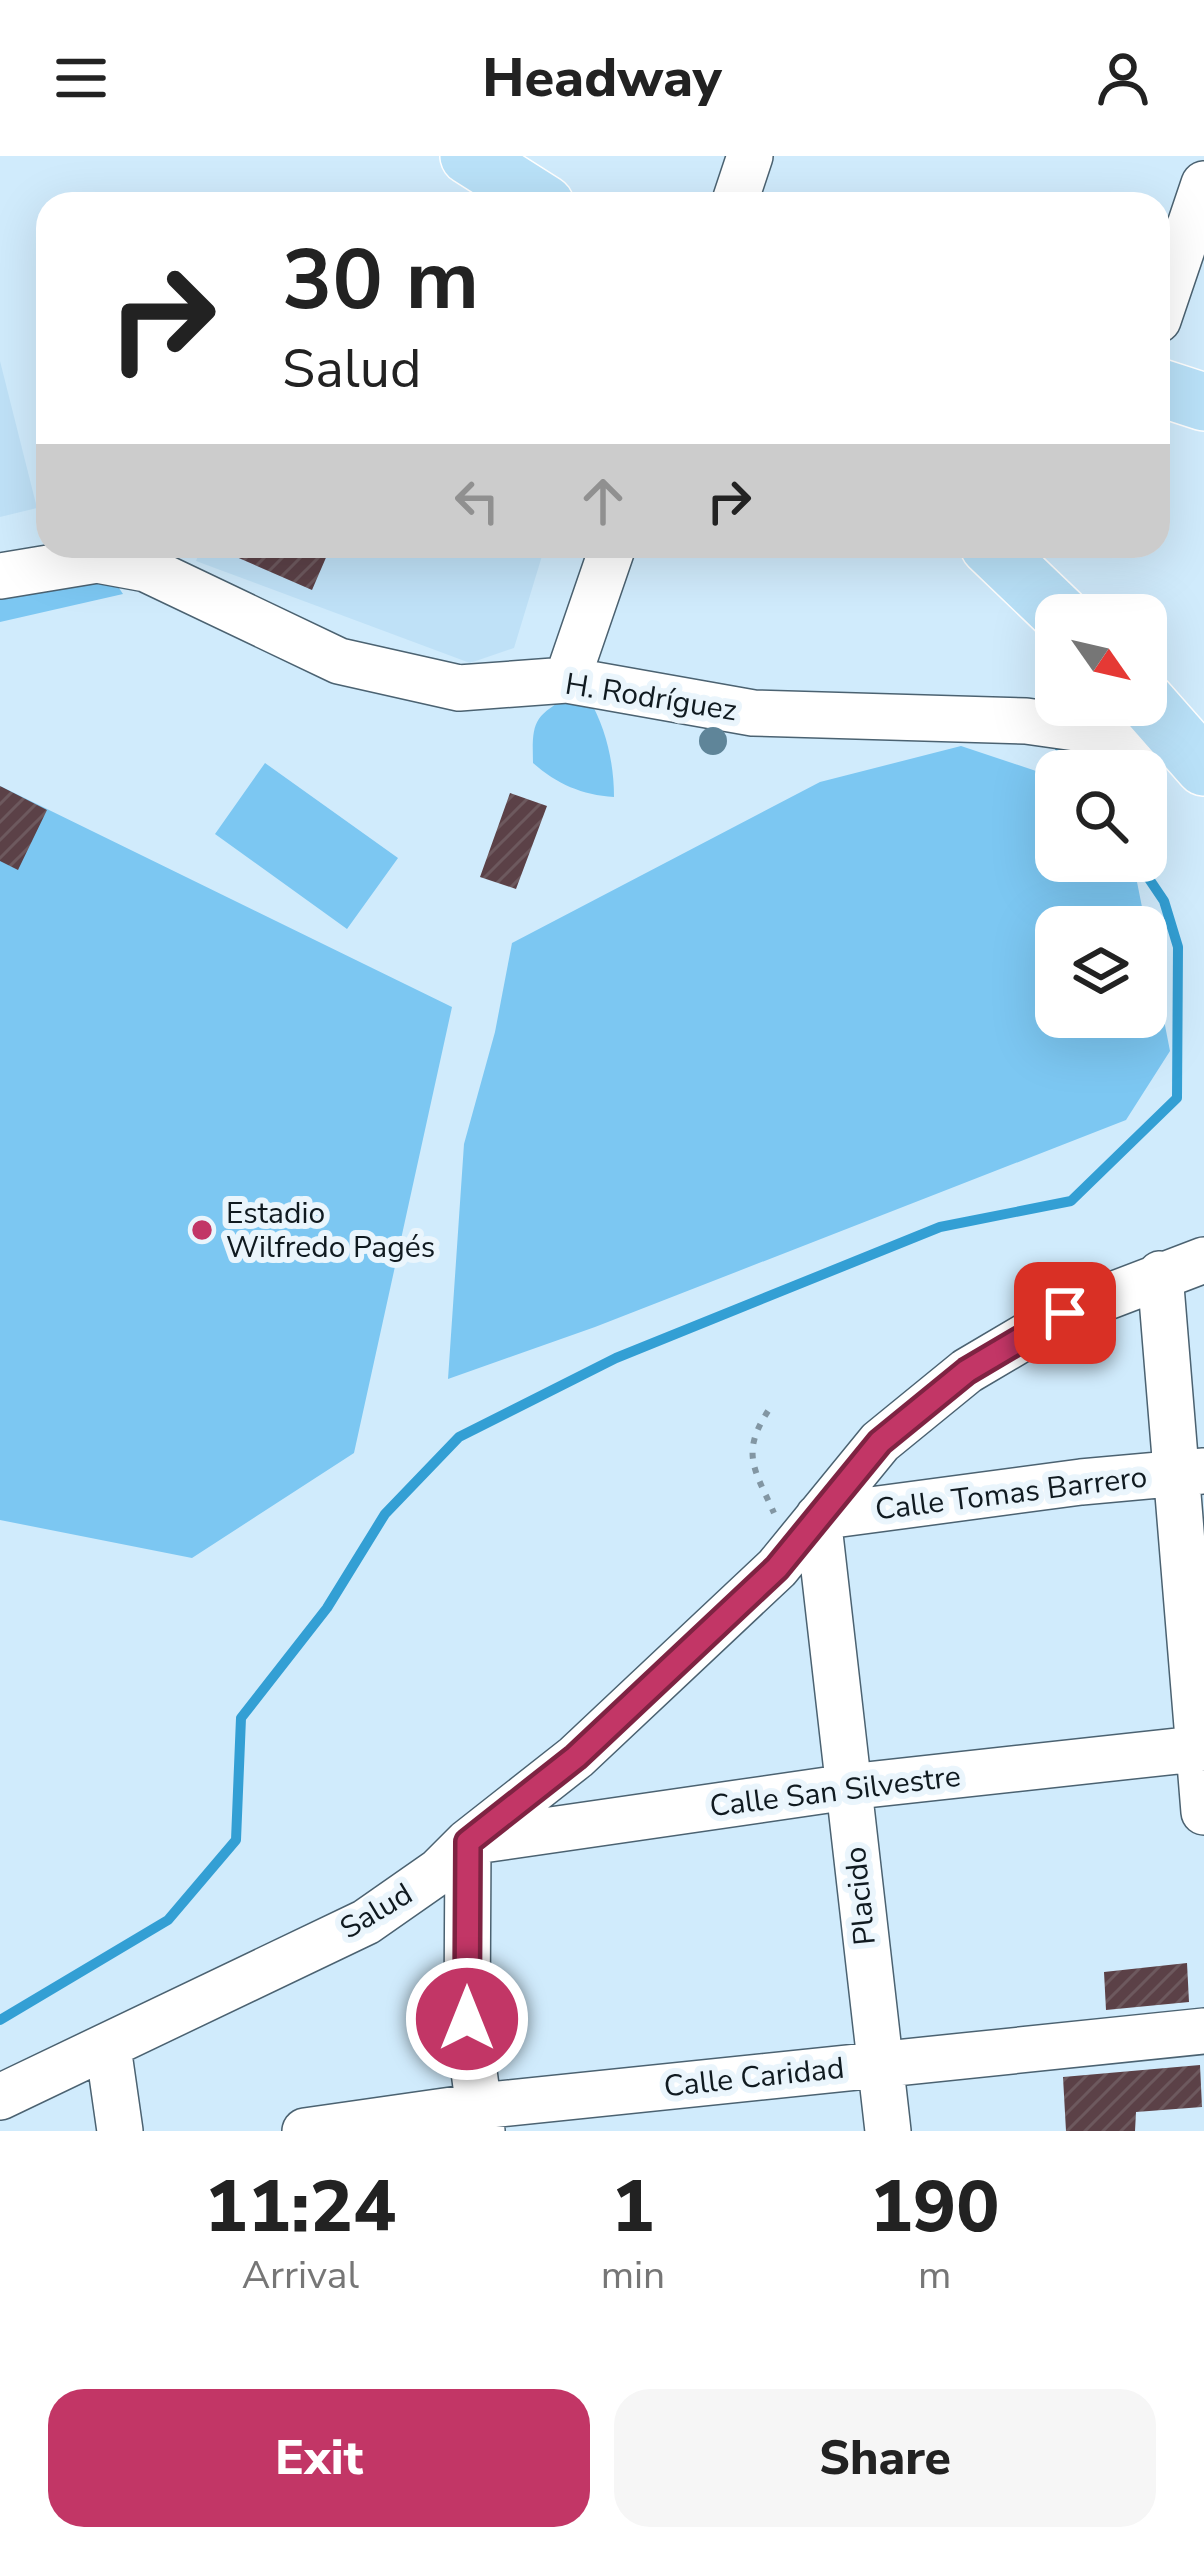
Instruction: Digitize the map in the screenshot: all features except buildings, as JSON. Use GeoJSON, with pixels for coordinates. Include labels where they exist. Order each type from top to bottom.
{"type":"FeatureCollection","features":[{"type":"Feature","properties":{"kind":"main road"},"geometry":{"type":"LineString","coordinates":[[469,156],[524,192]]}},
{"type":"Feature","properties":{"kind":"main road"},"geometry":{"type":"LineString","coordinates":[[1170,392],[1204,402]]}},
{"type":"Feature","properties":{"kind":"main road"},"geometry":{"type":"LineString","coordinates":[[1002,558],[1039,594]]}},
{"type":"Feature","properties":{"kind":"street"},"geometry":{"type":"LineString","coordinates":[[738,192],[750,156]]}},
{"type":"Feature","properties":{"kind":"street"},"geometry":{"type":"LineString","coordinates":[[1170,285],[1204,184]]}},
{"type":"Feature","properties":{"kind":"street"},"geometry":{"type":"LineString","coordinates":[[568,680],[609,558]]}},
{"type":"Feature","properties":{"kind":"street","name":"H. Rodríguez"},"geometry":{"type":"LineString","coordinates":[[0,576],[97,560],[146,569],[339,661],[459,688],[568,680],[753,713],[1026,722],[1177,737]]}},
{"type":"Feature","properties":{"kind":"street","name":"Salud"},"geometry":{"type":"LineString","coordinates":[[0,2097],[366,1922],[439,1871],[468,1842],[576,1757],[804,1534],[880,1442],[967,1371],[1065,1313],[1204,1260]]}},
{"type":"Feature","properties":{"kind":"street"},"geometry":{"type":"LineString","coordinates":[[1160,1274],[1191,1472],[1204,1812]]}},
{"type":"Feature","properties":{"kind":"street","name":"Calle Tomas Barrero"},"geometry":{"type":"LineString","coordinates":[[804,1534],[1191,1472]]}},
{"type":"Feature","properties":{"kind":"street","name":"Placido"},"geometry":{"type":"LineString","coordinates":[[804,1534],[848,1787],[888,2131]]}},
{"type":"Feature","properties":{"kind":"street","name":"Calle San Silvestre"},"geometry":{"type":"LineString","coordinates":[[468,1842],[848,1787],[1202,1748]]}},
{"type":"Feature","properties":{"kind":"street"},"geometry":{"type":"LineString","coordinates":[[468,1842],[467,2019],[481,2118]]}},
{"type":"Feature","properties":{"kind":"street","name":"Calle Caridad"},"geometry":{"type":"LineString","coordinates":[[305,2131],[481,2118],[879,2064],[1204,2031]]}},
{"type":"Feature","properties":{"kind":"street"},"geometry":{"type":"LineString","coordinates":[[109,2047],[120,2131]]}},
{"type":"Feature","properties":{"kind":"path"},"geometry":{"type":"LineString","coordinates":[[768,1412],[750,1448],[804,1534]]}},
{"type":"Feature","properties":{"kind":"shaded area"},"geometry":{"type":"Polygon","coordinates":[[[0,361],[36,508],[0,517],[0,361]]]}},
{"type":"Feature","properties":{"kind":"shaded area"},"geometry":{"type":"Polygon","coordinates":[[[541,558],[514,648],[470,663],[196,561],[541,558]]]}},
{"type":"Feature","properties":{"kind":"shaded area"},"geometry":{"type":"Polygon","coordinates":[[[109,573],[123,594],[0,622],[0,589],[109,573]]]}},
{"type":"Feature","properties":{"kind":"shaded area"},"geometry":{"type":"Polygon","coordinates":[[[569,697],[589,699],[595,710],[608,746],[614,797],[570,787],[533,763],[537,722],[569,697]]]}},
{"type":"Feature","properties":{"kind":"shaded area"},"geometry":{"type":"Polygon","coordinates":[[[961,746],[1035,771],[1035,882],[1137,882],[1142,906],[1035,906],[1035,1038],[1167,1036],[1170,1051],[1126,1120],[595,1327],[448,1379],[464,1144],[495,1032],[512,943],[820,782],[961,746]]]}},
{"type":"Feature","properties":{"kind":"shaded area"},"geometry":{"type":"Polygon","coordinates":[[[265,763],[398,858],[347,929],[215,834],[265,763]]]}},
{"type":"Feature","properties":{"kind":"shaded area","name":"Estadio Wilfredo Pagés"},"geometry":{"type":"Polygon","coordinates":[[[0,786],[452,1007],[354,1453],[192,1558],[0,1520],[0,786]]]}},
{"type":"Feature","properties":{"kind":"waterway"},"geometry":{"type":"LineString","coordinates":[[1054,739],[1062,750]]}},
{"type":"Feature","properties":{"kind":"waterway"},"geometry":{"type":"LineString","coordinates":[[0,2020],[168,1920],[236,1840],[241,1718],[327,1608],[385,1514],[459,1437],[616,1358],[940,1227],[1071,1201],[1177,1098],[1178,947],[1164,901],[1151,882]]}},
{"type":"Feature","properties":{"kind":"place","name":"Estadio Wilfredo Pagés"},"geometry":{"type":"Point","coordinates":[202,1230]}},
{"type":"Feature","properties":{"kind":"route"},"geometry":{"type":"LineString","coordinates":[[467,2019],[468,1842],[576,1757],[777,1568],[880,1442],[967,1371],[1065,1313]]}}]}
